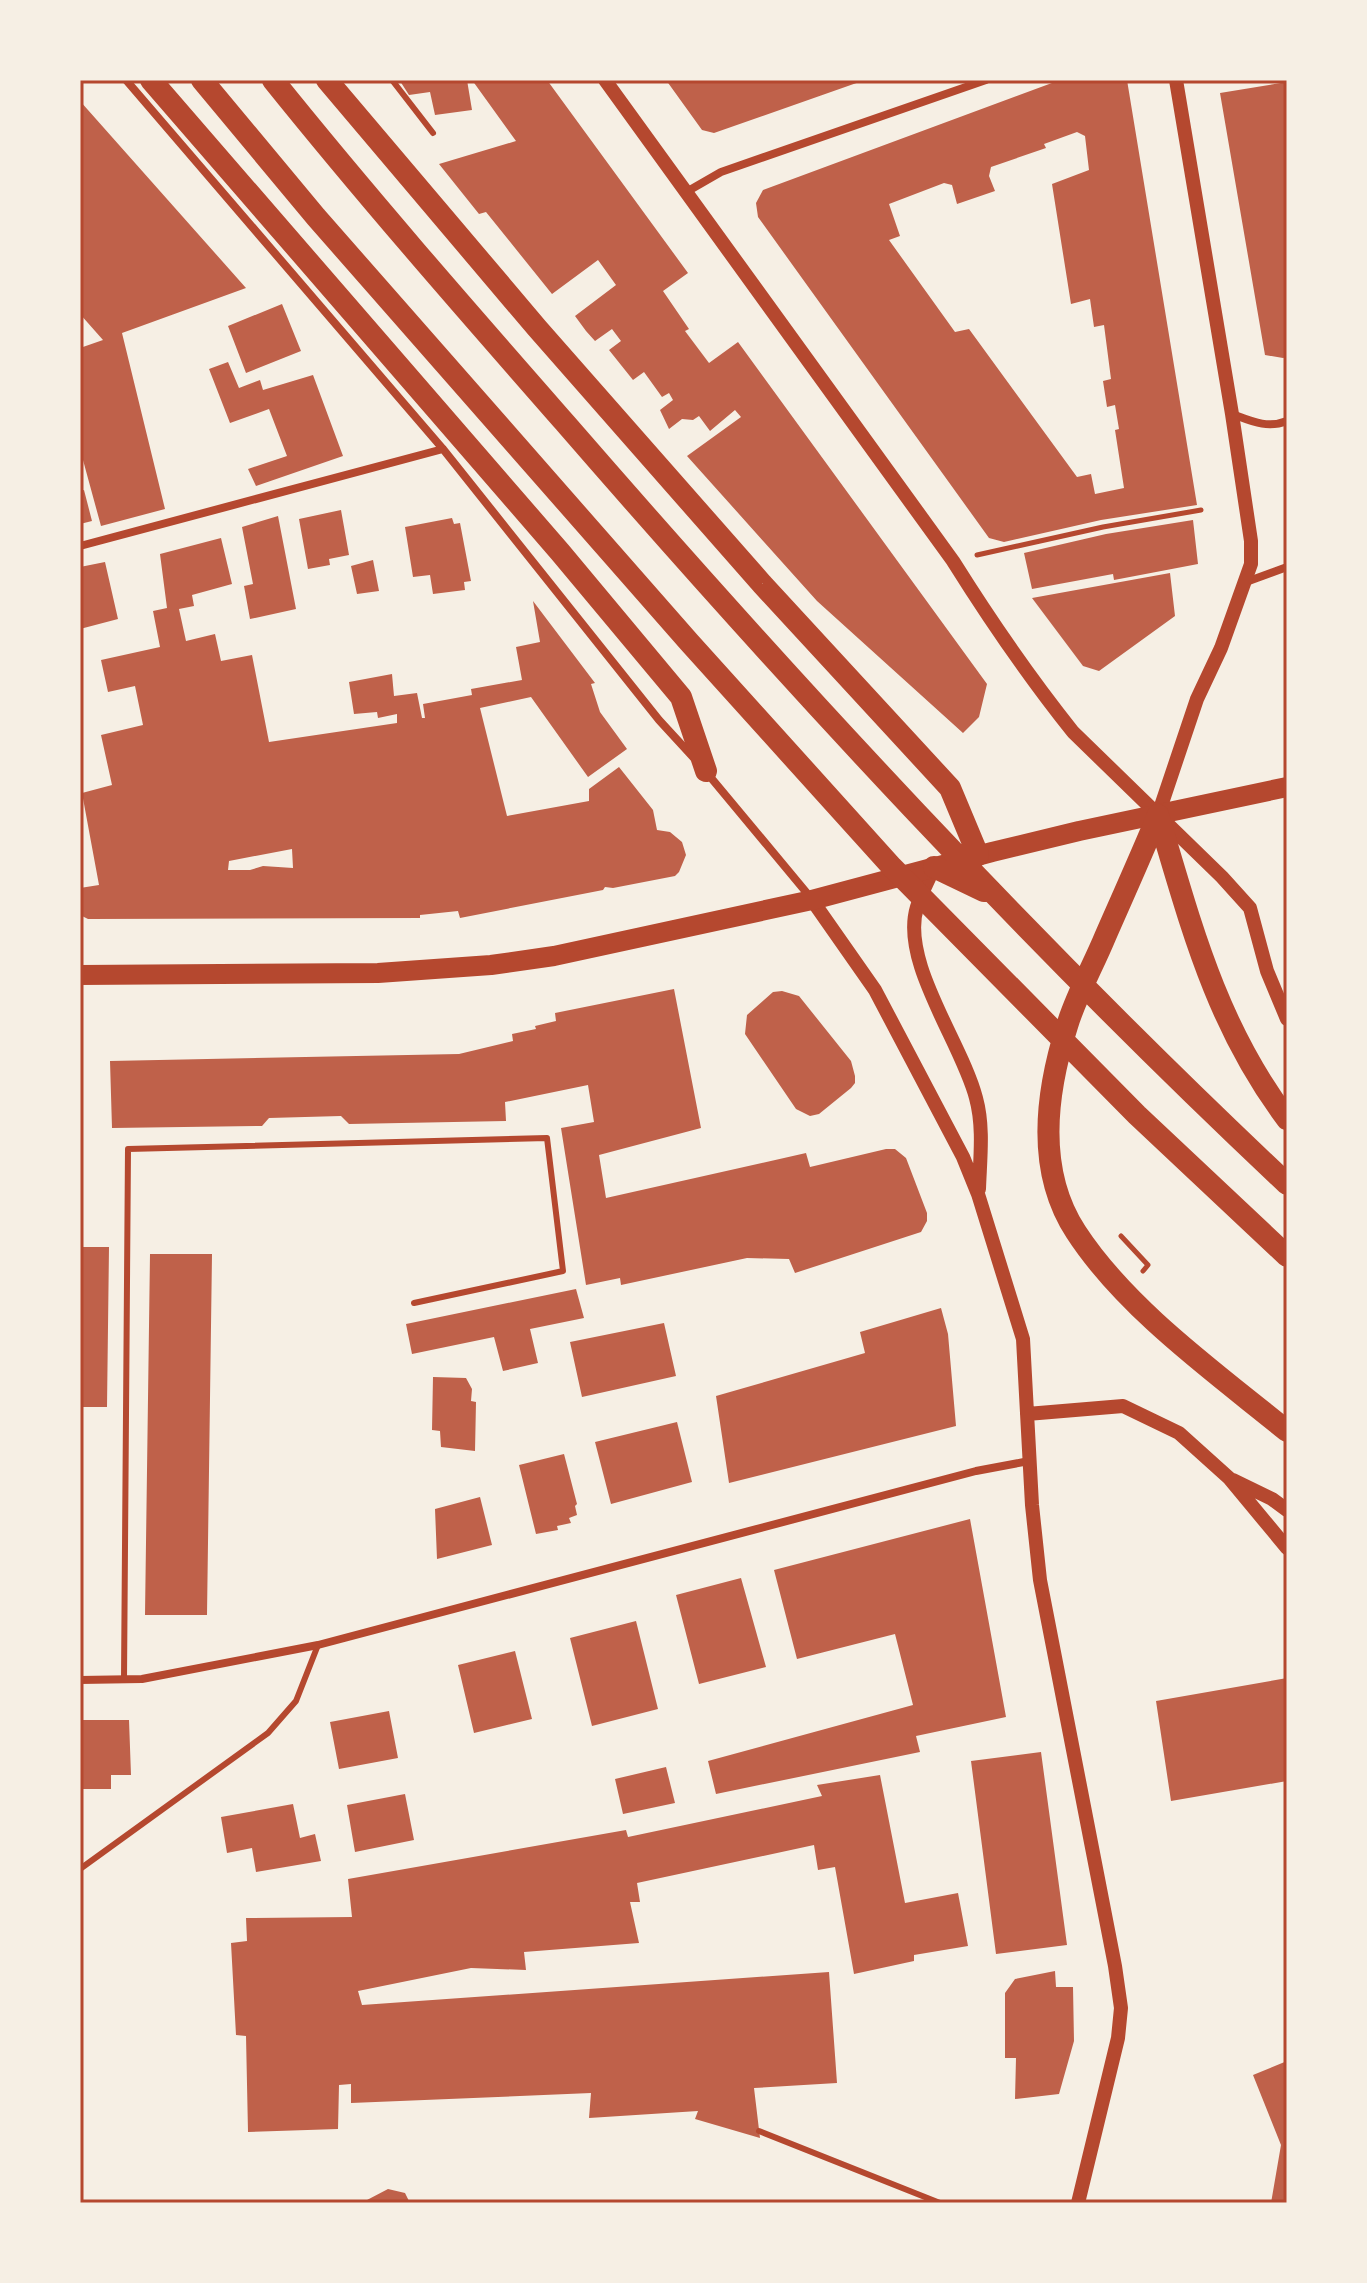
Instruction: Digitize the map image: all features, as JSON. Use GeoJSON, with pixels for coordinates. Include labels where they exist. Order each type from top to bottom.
{"type":"FeatureCollection","features":[{"type":"Feature","properties":{"kind":"highway"},"geometry":{"type":"LineString","coordinates":[[151,80],[560,552],[681,697],[706,771]]}},
{"type":"Feature","properties":{"kind":"highway"},"geometry":{"type":"LineString","coordinates":[[202,80],[337,241],[689,642],[892,867],[1137,1115],[1287,1256]]}},
{"type":"Feature","properties":{"kind":"highway"},"geometry":{"type":"LineString","coordinates":[[273,80],[353,180],[733,617],[920,819],[1178,1081],[1287,1184]]}},
{"type":"Feature","properties":{"kind":"highway"},"geometry":{"type":"LineString","coordinates":[[327,80],[537,328],[762,584],[950,788],[978,855]]}},
{"type":"Feature","properties":{"kind":"highway"},"geometry":{"type":"LineString","coordinates":[[1158,815],[1067,1026],[1050,1101],[1048,1133],[1051,1169],[1075,1231],[1125,1294],[1287,1431]]}},
{"type":"Feature","properties":{"kind":"highway"},"geometry":{"type":"LineString","coordinates":[[1158,815],[1202,959],[1228,1025],[1267,1093],[1287,1119]]}},
{"type":"Feature","properties":{"kind":"highway"},"geometry":{"type":"LineString","coordinates":[[934,867],[1031,914],[1052,938],[1065,972],[1067,1026]]}},
{"type":"Feature","properties":{"kind":"main road"},"geometry":{"type":"LineString","coordinates":[[80,975],[378,973],[491,965],[554,956],[812,900],[978,855],[1287,787]]}},
{"type":"Feature","properties":{"kind":"street"},"geometry":{"type":"LineString","coordinates":[[126,80],[443,449],[659,720],[706,771],[812,900],[875,990],[950,1130],[978,1194],[1023,1339],[1029,1461],[1040,1580],[1121,2008],[1118,2038],[1078,2203]]}},
{"type":"Feature","properties":{"kind":"street"},"geometry":{"type":"LineString","coordinates":[[605,80],[688,191],[1073,732],[1250,908],[1267,971],[1287,1019]]}},
{"type":"Feature","properties":{"kind":"street"},"geometry":{"type":"LineString","coordinates":[[688,191],[721,172],[986,80]]}},
{"type":"Feature","properties":{"kind":"street"},"geometry":{"type":"LineString","coordinates":[[1158,815],[1197,699],[1221,648],[1251,564],[1251,541],[1232,414],[1176,80]]}},
{"type":"Feature","properties":{"kind":"street"},"geometry":{"type":"LineString","coordinates":[[1232,414],[1256,423],[1276,425],[1287,421]]}},
{"type":"Feature","properties":{"kind":"street"},"geometry":{"type":"LineString","coordinates":[[80,546],[443,449]]}},
{"type":"Feature","properties":{"kind":"street"},"geometry":{"type":"LineString","coordinates":[[1246,582],[1287,567]]}},
{"type":"Feature","properties":{"kind":"street"},"geometry":{"type":"LineString","coordinates":[[934,867],[916,908],[916,948],[921,969],[977,1099],[981,1120],[978,1194]]}},
{"type":"Feature","properties":{"kind":"street"},"geometry":{"type":"LineString","coordinates":[[1027,1414],[1123,1406],[1179,1433],[1229,1478],[1287,1548]]}},
{"type":"Feature","properties":{"kind":"street"},"geometry":{"type":"LineString","coordinates":[[80,1680],[142,1679],[318,1645],[976,1471],[1029,1461]]}},
{"type":"Feature","properties":{"kind":"street"},"geometry":{"type":"LineString","coordinates":[[1229,1478],[1287,1510]]}},
{"type":"Feature","properties":{"kind":"lane"},"geometry":{"type":"LineString","coordinates":[[392,80],[433,133]]}},
{"type":"Feature","properties":{"kind":"lane"},"geometry":{"type":"LineString","coordinates":[[124,1679],[128,1149],[547,1138],[563,1271],[414,1303]]}},
{"type":"Feature","properties":{"kind":"lane"},"geometry":{"type":"LineString","coordinates":[[80,1869],[268,1733],[296,1701],[318,1645]]}},
{"type":"Feature","properties":{"kind":"lane"},"geometry":{"type":"LineString","coordinates":[[759,2131],[940,2203]]}},
{"type":"Feature","properties":{"kind":"path"},"geometry":{"type":"LineString","coordinates":[[953,561],[1103,527],[1201,510]]}},
{"type":"Feature","properties":{"kind":"path"},"geometry":{"type":"LineString","coordinates":[[1121,1236],[1148,1265]]}},
{"type":"Feature","properties":{"kind":"building"},"geometry":{"type":"Polygon","coordinates":[[[467,80],[472,110],[435,115],[430,92],[409,95],[400,81],[467,80]]]}},
{"type":"Feature","properties":{"kind":"building"},"geometry":{"type":"Polygon","coordinates":[[[472,80],[547,80],[688,273],[663,291],[689,329],[685,331],[709,363],[738,342],[987,684],[979,717],[963,733],[817,601],[687,456],[741,417],[735,410],[710,431],[699,416],[693,420],[682,419],[669,429],[660,410],[673,400],[669,393],[662,397],[644,372],[633,380],[609,350],[621,341],[612,329],[595,341],[586,331],[575,316],[616,285],[598,260],[552,294],[486,212],[479,214],[439,164],[516,141],[472,80]]]}},
{"type":"Feature","properties":{"kind":"building"},"geometry":{"type":"Polygon","coordinates":[[[666,80],[865,80],[714,133],[702,130],[666,80]]]}},
{"type":"Feature","properties":{"kind":"building"},"geometry":{"type":"Polygon","coordinates":[[[1060,80],[1127,80],[1197,505],[1101,520],[1004,542],[989,538],[758,217],[756,203],[763,190],[1060,80]],[[1077,132],[1044,144],[1046,148],[991,167],[989,176],[995,191],[957,204],[952,185],[944,183],[889,204],[900,236],[889,240],[955,332],[969,329],[1077,477],[1091,474],[1095,494],[1124,488],[1115,430],[1119,429],[1115,405],[1107,407],[1103,381],[1111,379],[1104,325],[1094,327],[1090,299],[1071,304],[1052,184],[1089,170],[1085,136],[1077,132]]]}},
{"type":"Feature","properties":{"kind":"building"},"geometry":{"type":"Polygon","coordinates":[[[1287,82],[1287,357],[1283,358],[1265,355],[1220,93],[1287,82]]]}},
{"type":"Feature","properties":{"kind":"building"},"geometry":{"type":"Polygon","coordinates":[[[80,101],[246,288],[122,333],[165,509],[101,526],[80,449],[80,348],[103,340],[80,314],[80,101]]]}},
{"type":"Feature","properties":{"kind":"building"},"geometry":{"type":"Polygon","coordinates":[[[282,304],[301,351],[246,373],[228,326],[282,304]]]}},
{"type":"Feature","properties":{"kind":"building"},"geometry":{"type":"Polygon","coordinates":[[[228,362],[239,388],[260,380],[263,390],[313,375],[343,456],[256,486],[248,469],[287,456],[269,409],[230,423],[209,369],[228,362]]]}},
{"type":"Feature","properties":{"kind":"building"},"geometry":{"type":"Polygon","coordinates":[[[84,490],[92,521],[80,524],[80,491],[84,490]]]}},
{"type":"Feature","properties":{"kind":"building"},"geometry":{"type":"Polygon","coordinates":[[[341,510],[349,555],[329,559],[330,565],[308,569],[299,519],[341,510]]]}},
{"type":"Feature","properties":{"kind":"building"},"geometry":{"type":"Polygon","coordinates":[[[278,516],[296,609],[250,619],[244,586],[253,584],[242,527],[278,516]]]}},
{"type":"Feature","properties":{"kind":"building"},"geometry":{"type":"Polygon","coordinates":[[[452,518],[454,524],[460,523],[471,581],[464,582],[465,590],[433,594],[430,575],[413,577],[405,527],[452,518]]]}},
{"type":"Feature","properties":{"kind":"building"},"geometry":{"type":"Polygon","coordinates":[[[1193,520],[1198,564],[1114,580],[1113,574],[1032,589],[1024,553],[1106,534],[1193,520]]]}},
{"type":"Feature","properties":{"kind":"building"},"geometry":{"type":"Polygon","coordinates":[[[221,538],[232,584],[192,595],[194,606],[179,609],[186,641],[215,634],[221,661],[252,655],[269,742],[397,723],[397,714],[378,718],[377,712],[354,714],[349,682],[392,674],[394,696],[417,693],[422,718],[425,718],[423,704],[472,695],[471,689],[522,680],[516,647],[540,642],[533,601],[595,683],[591,684],[600,712],[627,749],[588,777],[531,697],[480,708],[507,816],[589,801],[589,789],[619,767],[653,810],[657,830],[670,832],[682,842],[686,855],[679,872],[675,876],[605,887],[603,890],[460,918],[458,911],[420,915],[420,918],[88,919],[80,915],[80,888],[99,885],[82,793],[112,785],[101,735],[143,725],[135,686],[108,692],[101,660],[160,647],[153,611],[167,608],[160,554],[221,538]],[[292,849],[229,861],[228,870],[250,870],[263,866],[293,868],[292,849]]]}},
{"type":"Feature","properties":{"kind":"building"},"geometry":{"type":"Polygon","coordinates":[[[373,560],[379,591],[357,594],[351,566],[373,560]]]}},
{"type":"Feature","properties":{"kind":"building"},"geometry":{"type":"Polygon","coordinates":[[[105,562],[118,619],[80,629],[80,567],[105,562]]]}},
{"type":"Feature","properties":{"kind":"building"},"geometry":{"type":"Polygon","coordinates":[[[1170,573],[1175,616],[1099,671],[1083,666],[1032,598],[1170,573]]]}},
{"type":"Feature","properties":{"kind":"building"},"geometry":{"type":"Polygon","coordinates":[[[674,989],[701,1128],[599,1155],[606,1198],[806,1153],[810,1167],[895,1149],[906,1158],[927,1213],[927,1221],[921,1232],[795,1273],[789,1259],[747,1258],[621,1285],[620,1278],[586,1285],[561,1128],[594,1122],[588,1085],[505,1102],[506,1121],[349,1124],[341,1116],[269,1118],[262,1126],[112,1128],[110,1061],[459,1054],[513,1041],[512,1034],[556,1021],[555,1013],[674,989]]]}},
{"type":"Feature","properties":{"kind":"building"},"geometry":{"type":"Polygon","coordinates":[[[773,992],[799,996],[851,1061],[855,1083],[819,1114],[810,1116],[796,1109],[745,1034],[747,1015],[773,992]]]}},
{"type":"Feature","properties":{"kind":"building"},"geometry":{"type":"Polygon","coordinates":[[[80,1247],[109,1247],[107,1407],[80,1407],[80,1247]]]}},
{"type":"Feature","properties":{"kind":"building"},"geometry":{"type":"Polygon","coordinates":[[[150,1254],[212,1254],[207,1615],[145,1615],[150,1254]]]}},
{"type":"Feature","properties":{"kind":"building"},"geometry":{"type":"Polygon","coordinates":[[[576,1289],[584,1318],[530,1329],[538,1363],[503,1371],[494,1337],[412,1354],[406,1324],[576,1289]]]}},
{"type":"Feature","properties":{"kind":"building"},"geometry":{"type":"Polygon","coordinates":[[[941,1308],[948,1334],[956,1426],[729,1483],[716,1396],[865,1353],[860,1332],[941,1308]]]}},
{"type":"Feature","properties":{"kind":"building"},"geometry":{"type":"Polygon","coordinates":[[[664,1323],[676,1376],[582,1397],[570,1342],[664,1323]]]}},
{"type":"Feature","properties":{"kind":"building"},"geometry":{"type":"Polygon","coordinates":[[[433,1377],[466,1378],[472,1389],[471,1401],[476,1402],[475,1451],[441,1447],[440,1431],[432,1430],[433,1377]]]}},
{"type":"Feature","properties":{"kind":"building"},"geometry":{"type":"Polygon","coordinates":[[[677,1422],[692,1482],[611,1504],[595,1442],[677,1422]]]}},
{"type":"Feature","properties":{"kind":"building"},"geometry":{"type":"Polygon","coordinates":[[[564,1454],[577,1515],[569,1518],[571,1523],[557,1526],[558,1530],[536,1534],[519,1465],[564,1454]]]}},
{"type":"Feature","properties":{"kind":"building"},"geometry":{"type":"Polygon","coordinates":[[[480,1497],[492,1545],[437,1559],[435,1509],[480,1497]]]}},
{"type":"Feature","properties":{"kind":"building"},"geometry":{"type":"Polygon","coordinates":[[[970,1519],[1006,1717],[916,1736],[920,1752],[716,1794],[708,1761],[913,1705],[895,1634],[797,1659],[774,1570],[970,1519]]]}},
{"type":"Feature","properties":{"kind":"building"},"geometry":{"type":"Polygon","coordinates":[[[741,1578],[766,1667],[699,1684],[676,1595],[741,1578]]]}},
{"type":"Feature","properties":{"kind":"building"},"geometry":{"type":"Polygon","coordinates":[[[636,1621],[658,1709],[592,1726],[570,1638],[636,1621]]]}},
{"type":"Feature","properties":{"kind":"building"},"geometry":{"type":"Polygon","coordinates":[[[515,1651],[532,1719],[474,1733],[458,1665],[515,1651]]]}},
{"type":"Feature","properties":{"kind":"building"},"geometry":{"type":"Polygon","coordinates":[[[1287,1678],[1287,1781],[1171,1801],[1156,1701],[1287,1678]]]}},
{"type":"Feature","properties":{"kind":"building"},"geometry":{"type":"Polygon","coordinates":[[[389,1711],[398,1758],[339,1769],[330,1722],[389,1711]]]}},
{"type":"Feature","properties":{"kind":"building"},"geometry":{"type":"Polygon","coordinates":[[[80,1720],[129,1720],[131,1775],[111,1775],[111,1789],[80,1789],[80,1720]]]}},
{"type":"Feature","properties":{"kind":"building"},"geometry":{"type":"Polygon","coordinates":[[[1041,1752],[1067,1945],[996,1954],[971,1761],[1041,1752]]]}},
{"type":"Feature","properties":{"kind":"building"},"geometry":{"type":"Polygon","coordinates":[[[666,1767],[675,1803],[623,1814],[615,1779],[666,1767]]]}},
{"type":"Feature","properties":{"kind":"building"},"geometry":{"type":"Polygon","coordinates":[[[880,1775],[905,1903],[958,1893],[968,1946],[914,1955],[914,1961],[854,1974],[835,1867],[818,1870],[814,1845],[637,1883],[640,1902],[630,1902],[639,1943],[524,1952],[526,1970],[471,1968],[358,1991],[362,2005],[829,1972],[837,2083],[754,2088],[760,2138],[695,2119],[698,2111],[589,2118],[591,2093],[351,2103],[351,2084],[339,2085],[338,2129],[248,2132],[246,2036],[236,2035],[231,1943],[247,1941],[246,1918],[352,1917],[348,1879],[626,1830],[628,1837],[822,1796],[817,1785],[880,1775]]]}},
{"type":"Feature","properties":{"kind":"building"},"geometry":{"type":"Polygon","coordinates":[[[405,1794],[414,1840],[355,1852],[347,1805],[405,1794]]]}},
{"type":"Feature","properties":{"kind":"building"},"geometry":{"type":"Polygon","coordinates":[[[293,1804],[300,1838],[315,1834],[321,1861],[256,1872],[252,1848],[227,1853],[221,1817],[293,1804]]]}},
{"type":"Feature","properties":{"kind":"building"},"geometry":{"type":"Polygon","coordinates":[[[1055,1971],[1056,1987],[1073,1987],[1074,2041],[1059,2094],[1015,2099],[1016,2058],[1005,2058],[1005,1993],[1015,1979],[1055,1971]]]}},
{"type":"Feature","properties":{"kind":"building"},"geometry":{"type":"Polygon","coordinates":[[[1287,2061],[1287,2203],[1271,2203],[1281,2145],[1253,2075],[1287,2061]]]}},
{"type":"Feature","properties":{"kind":"building"},"geometry":{"type":"Polygon","coordinates":[[[388,2189],[405,2193],[410,2203],[366,2203],[367,2200],[388,2189]]]}}]}
